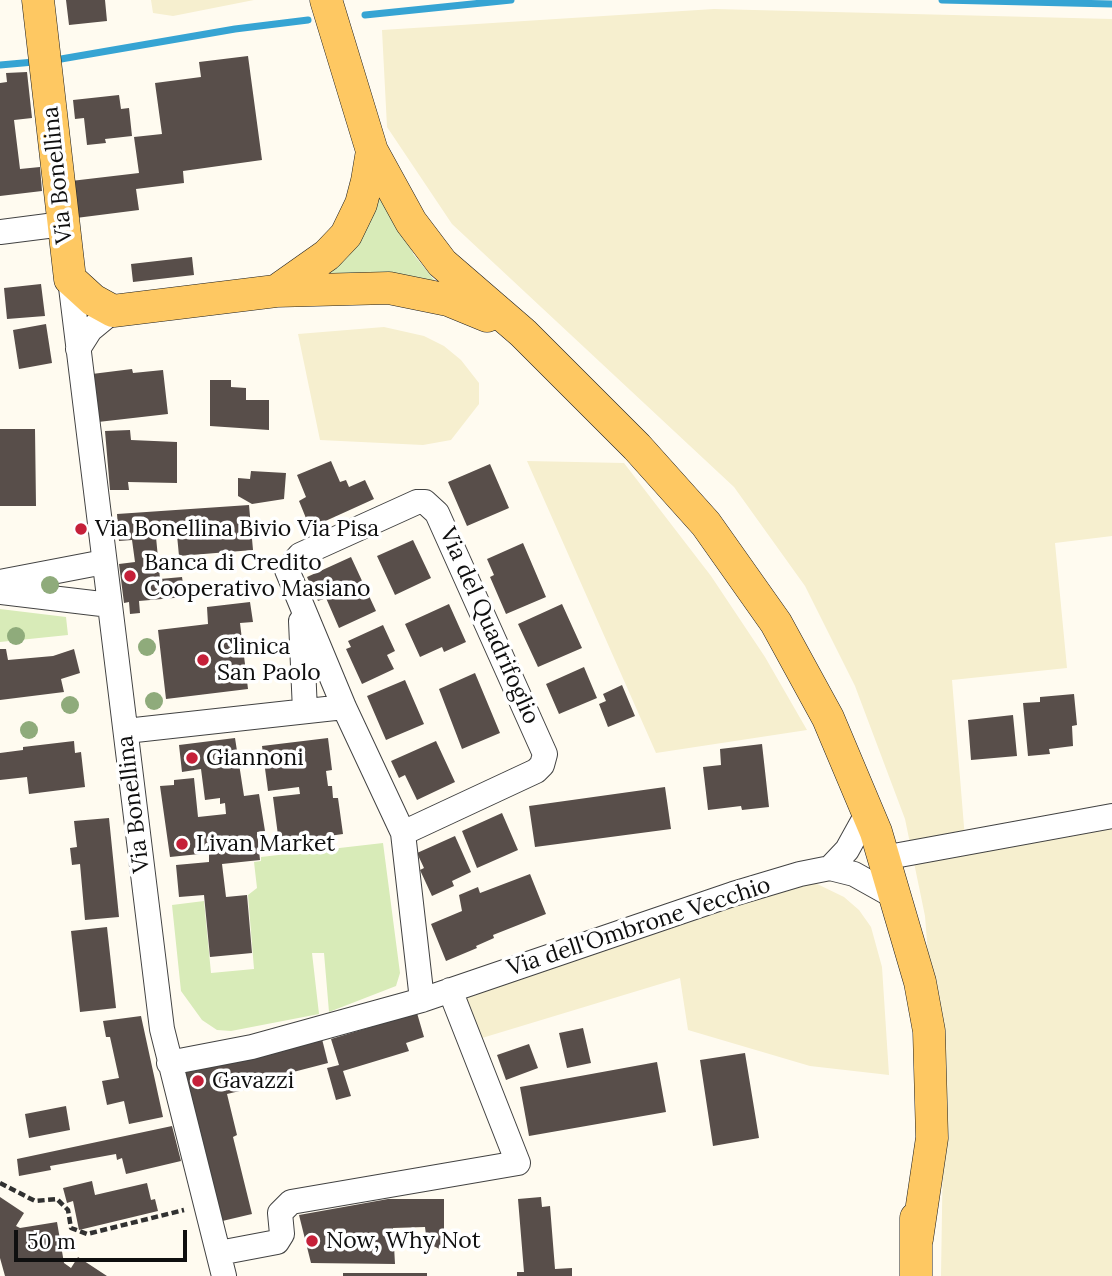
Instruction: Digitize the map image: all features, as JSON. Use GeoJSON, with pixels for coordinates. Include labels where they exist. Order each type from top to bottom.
{"type":"FeatureCollection","features":[{"type":"Feature","properties":{"kind":"main road","name":"Via Bonellina"},"geometry":{"type":"LineString","coordinates":[[38,0],[70,279]]}},
{"type":"Feature","properties":{"kind":"main road"},"geometry":{"type":"LineString","coordinates":[[326,0],[372,151],[411,222],[442,263],[523,333],[674,485],[745,576],[807,677],[868,812],[920,982],[929,1031],[932,1138],[917,1239]]}},
{"type":"Feature","properties":{"kind":"main road"},"geometry":{"type":"LineString","coordinates":[[276,291],[327,255],[346,235],[361,204],[372,151]]}},
{"type":"Feature","properties":{"kind":"main road"},"geometry":{"type":"LineString","coordinates":[[70,279],[93,300],[113,311],[276,291],[369,287],[409,290],[466,306],[523,333]]}},
{"type":"Feature","properties":{"kind":"main road"},"geometry":{"type":"LineString","coordinates":[[883,858],[909,1052],[917,1239],[916,1276]]}},
{"type":"Feature","properties":{"kind":"street"},"geometry":{"type":"LineString","coordinates":[[0,232],[63,224]]}},
{"type":"Feature","properties":{"kind":"street","name":"Via Bonellina"},"geometry":{"type":"LineString","coordinates":[[70,279],[153,966],[169,1063],[221,1265],[277,1242],[282,1234],[280,1213],[290,1202],[518,1163],[450,990]]}},
{"type":"Feature","properties":{"kind":"street"},"geometry":{"type":"LineString","coordinates":[[78,349],[90,330],[113,311]]}},
{"type":"Feature","properties":{"kind":"street","name":"Via del Quadrifoglio"},"geometry":{"type":"LineString","coordinates":[[417,502],[425,502],[437,513],[545,754],[542,765],[536,771],[403,833],[300,606],[287,570],[296,558],[417,502]]}},
{"type":"Feature","properties":{"kind":"street"},"geometry":{"type":"LineString","coordinates":[[0,582],[104,562]]}},
{"type":"Feature","properties":{"kind":"street"},"geometry":{"type":"LineString","coordinates":[[0,592],[110,605]]}},
{"type":"Feature","properties":{"kind":"street"},"geometry":{"type":"LineString","coordinates":[[300,606],[305,711]]}},
{"type":"Feature","properties":{"kind":"street"},"geometry":{"type":"LineString","coordinates":[[126,732],[344,707]]}},
{"type":"Feature","properties":{"kind":"street"},"geometry":{"type":"LineString","coordinates":[[868,812],[847,850],[830,868],[854,874],[888,892]]}},
{"type":"Feature","properties":{"kind":"street"},"geometry":{"type":"LineString","coordinates":[[883,858],[1112,816]]}},
{"type":"Feature","properties":{"kind":"street"},"geometry":{"type":"LineString","coordinates":[[403,833],[422,1000]]}},
{"type":"Feature","properties":{"kind":"street","name":"Via dell'Ombrone Vecchio"},"geometry":{"type":"LineString","coordinates":[[169,1063],[262,1044],[422,1000],[733,894],[830,868]]}},
{"type":"Feature","properties":{"kind":"path"},"geometry":{"type":"LineString","coordinates":[[0,1183],[35,1200],[57,1199],[68,1210],[71,1228],[88,1234],[179,1211]]}},
{"type":"Feature","properties":{"kind":"shaded area"},"geometry":{"type":"Polygon","coordinates":[[[151,0],[254,0],[173,16],[153,13],[151,0]]]}},
{"type":"Feature","properties":{"kind":"shaded area"},"geometry":{"type":"Polygon","coordinates":[[[714,9],[1112,19],[1112,536],[1055,543],[1067,668],[952,680],[966,851],[1112,828],[1112,1276],[941,1276],[943,1147],[925,916],[905,819],[855,686],[805,586],[734,487],[452,224],[387,127],[382,30],[714,9]]]}},
{"type":"Feature","properties":{"kind":"shaded area"},"geometry":{"type":"Polygon","coordinates":[[[384,327],[424,336],[444,346],[461,360],[479,383],[479,404],[451,440],[423,445],[320,440],[298,334],[384,327]]]}},
{"type":"Feature","properties":{"kind":"shaded area"},"geometry":{"type":"Polygon","coordinates":[[[527,461],[624,463],[711,576],[765,657],[807,730],[656,753],[527,461]]]}},
{"type":"Feature","properties":{"kind":"shaded area"},"geometry":{"type":"Polygon","coordinates":[[[811,881],[844,897],[859,910],[871,927],[882,967],[889,1075],[810,1066],[688,1030],[680,978],[482,1038],[463,999],[811,881]]]}},
{"type":"Feature","properties":{"kind":"green space"},"geometry":{"type":"Polygon","coordinates":[[[379,189],[414,255],[436,282],[388,273],[320,276],[379,189]]]}},
{"type":"Feature","properties":{"kind":"green space"},"geometry":{"type":"Polygon","coordinates":[[[0,609],[66,617],[68,635],[0,642],[0,609]]]}},
{"type":"Feature","properties":{"kind":"green space"},"geometry":{"type":"Polygon","coordinates":[[[383,843],[400,973],[396,986],[329,1012],[324,953],[312,953],[319,1014],[231,1031],[217,1030],[202,1020],[181,991],[172,905],[204,901],[211,973],[254,969],[248,895],[257,888],[254,862],[261,861],[261,857],[383,843]]]}},
{"type":"Feature","properties":{"kind":"building"},"geometry":{"type":"Polygon","coordinates":[[[66,0],[105,0],[107,21],[69,25],[66,0]]]}},
{"type":"Feature","properties":{"kind":"building"},"geometry":{"type":"Polygon","coordinates":[[[248,56],[262,160],[183,171],[184,183],[136,189],[139,210],[76,218],[71,181],[139,173],[134,137],[162,134],[155,83],[201,77],[199,62],[248,56]]]}},
{"type":"Feature","properties":{"kind":"building"},"geometry":{"type":"Polygon","coordinates":[[[27,72],[32,118],[14,120],[20,169],[40,167],[42,191],[0,196],[0,83],[7,82],[6,73],[27,72]]]}},
{"type":"Feature","properties":{"kind":"building"},"geometry":{"type":"Polygon","coordinates":[[[119,95],[121,109],[129,108],[132,136],[105,139],[106,143],[87,145],[84,118],[75,119],[73,100],[119,95]]]}},
{"type":"Feature","properties":{"kind":"building"},"geometry":{"type":"Polygon","coordinates":[[[192,257],[194,275],[133,282],[131,264],[192,257]]]}},
{"type":"Feature","properties":{"kind":"building"},"geometry":{"type":"Polygon","coordinates":[[[41,284],[45,316],[7,319],[4,288],[41,284]]]}},
{"type":"Feature","properties":{"kind":"building"},"geometry":{"type":"Polygon","coordinates":[[[46,324],[52,363],[19,369],[13,330],[46,324]]]}},
{"type":"Feature","properties":{"kind":"building"},"geometry":{"type":"Polygon","coordinates":[[[132,369],[133,373],[163,370],[168,414],[98,422],[92,374],[132,369]]]}},
{"type":"Feature","properties":{"kind":"building"},"geometry":{"type":"Polygon","coordinates":[[[210,380],[231,380],[231,387],[246,388],[246,400],[269,400],[269,430],[210,426],[210,380]]]}},
{"type":"Feature","properties":{"kind":"building"},"geometry":{"type":"Polygon","coordinates":[[[0,429],[35,429],[36,506],[0,506],[0,429]]]}},
{"type":"Feature","properties":{"kind":"building"},"geometry":{"type":"Polygon","coordinates":[[[130,430],[131,440],[177,442],[177,483],[128,482],[129,490],[110,490],[105,431],[130,430]]]}},
{"type":"Feature","properties":{"kind":"building"},"geometry":{"type":"Polygon","coordinates":[[[331,461],[340,482],[346,480],[349,487],[365,480],[374,499],[310,528],[299,501],[306,497],[297,475],[331,461]]]}},
{"type":"Feature","properties":{"kind":"building"},"geometry":{"type":"Polygon","coordinates":[[[490,464],[509,508],[467,526],[448,482],[490,464]]]}},
{"type":"Feature","properties":{"kind":"building"},"geometry":{"type":"Polygon","coordinates":[[[251,471],[286,473],[284,499],[252,504],[238,496],[238,478],[250,479],[251,471]]]}},
{"type":"Feature","properties":{"kind":"building"},"geometry":{"type":"Polygon","coordinates":[[[249,505],[253,550],[179,556],[177,535],[156,537],[160,579],[182,577],[185,597],[139,601],[140,613],[130,614],[129,602],[124,603],[119,564],[135,562],[132,540],[119,541],[117,514],[249,505]]]}},
{"type":"Feature","properties":{"kind":"building"},"geometry":{"type":"Polygon","coordinates":[[[413,540],[431,578],[395,595],[377,556],[413,540]]]}},
{"type":"Feature","properties":{"kind":"building"},"geometry":{"type":"Polygon","coordinates":[[[523,543],[546,597],[506,614],[490,577],[494,575],[487,559],[523,543]]]}},
{"type":"Feature","properties":{"kind":"building"},"geometry":{"type":"Polygon","coordinates":[[[351,557],[376,611],[339,628],[326,598],[318,601],[307,577],[351,557]]]}},
{"type":"Feature","properties":{"kind":"building","name":"Clinica San Paolo"},"geometry":{"type":"Polygon","coordinates":[[[250,602],[253,622],[240,623],[248,689],[166,699],[158,630],[208,624],[207,607],[250,602]]]}},
{"type":"Feature","properties":{"kind":"building"},"geometry":{"type":"Polygon","coordinates":[[[449,604],[466,642],[444,652],[442,647],[420,657],[405,624],[449,604]]]}},
{"type":"Feature","properties":{"kind":"building"},"geometry":{"type":"Polygon","coordinates":[[[562,604],[582,648],[538,667],[518,624],[562,604]]]}},
{"type":"Feature","properties":{"kind":"building"},"geometry":{"type":"Polygon","coordinates":[[[383,625],[395,651],[387,655],[394,669],[362,684],[346,649],[351,647],[348,641],[383,625]]]}},
{"type":"Feature","properties":{"kind":"building"},"geometry":{"type":"Polygon","coordinates":[[[0,649],[6,649],[8,660],[53,656],[74,649],[80,673],[61,679],[64,692],[0,700],[0,649]]]}},
{"type":"Feature","properties":{"kind":"building"},"geometry":{"type":"Polygon","coordinates":[[[584,667],[597,698],[559,714],[546,684],[584,667]]]}},
{"type":"Feature","properties":{"kind":"building"},"geometry":{"type":"Polygon","coordinates":[[[475,673],[500,733],[462,749],[439,689],[475,673]]]}},
{"type":"Feature","properties":{"kind":"building"},"geometry":{"type":"Polygon","coordinates":[[[405,680],[424,724],[386,740],[367,696],[405,680]]]}},
{"type":"Feature","properties":{"kind":"building"},"geometry":{"type":"Polygon","coordinates":[[[622,685],[635,716],[608,727],[599,704],[606,701],[603,694],[622,685]]]}},
{"type":"Feature","properties":{"kind":"building"},"geometry":{"type":"Polygon","coordinates":[[[1074,694],[1077,725],[1072,726],[1073,746],[1049,749],[1050,754],[1028,756],[1023,703],[1040,702],[1040,697],[1074,694]]]}},
{"type":"Feature","properties":{"kind":"building"},"geometry":{"type":"Polygon","coordinates":[[[1013,715],[1017,756],[971,760],[968,720],[1013,715]]]}},
{"type":"Feature","properties":{"kind":"building"},"geometry":{"type":"Polygon","coordinates":[[[235,738],[244,796],[259,794],[265,831],[257,832],[260,860],[222,864],[226,897],[247,895],[252,953],[210,957],[204,895],[179,897],[176,865],[209,862],[209,853],[170,857],[160,786],[174,785],[174,780],[194,778],[198,817],[226,814],[225,803],[220,804],[220,798],[205,800],[201,769],[182,772],[179,745],[235,738]]]}},
{"type":"Feature","properties":{"kind":"building"},"geometry":{"type":"Polygon","coordinates":[[[328,738],[332,770],[326,771],[328,786],[332,786],[333,798],[338,798],[343,834],[279,843],[273,797],[300,794],[299,787],[268,791],[262,746],[328,738]]]}},
{"type":"Feature","properties":{"kind":"building"},"geometry":{"type":"Polygon","coordinates":[[[74,741],[75,753],[81,752],[85,787],[29,794],[27,777],[0,780],[0,753],[23,750],[23,747],[74,741]]]}},
{"type":"Feature","properties":{"kind":"building"},"geometry":{"type":"Polygon","coordinates":[[[436,741],[455,782],[417,800],[405,775],[399,778],[391,761],[436,741]]]}},
{"type":"Feature","properties":{"kind":"building"},"geometry":{"type":"Polygon","coordinates":[[[762,744],[769,807],[742,810],[741,806],[708,810],[703,767],[721,765],[720,749],[762,744]]]}},
{"type":"Feature","properties":{"kind":"building"},"geometry":{"type":"Polygon","coordinates":[[[665,787],[671,829],[535,847],[529,806],[665,787]]]}},
{"type":"Feature","properties":{"kind":"building"},"geometry":{"type":"Polygon","coordinates":[[[502,813],[518,850],[477,868],[462,831],[502,813]]]}},
{"type":"Feature","properties":{"kind":"building"},"geometry":{"type":"Polygon","coordinates":[[[109,818],[119,917],[85,920],[80,864],[72,865],[70,848],[77,847],[74,821],[109,818]]]}},
{"type":"Feature","properties":{"kind":"building"},"geometry":{"type":"Polygon","coordinates":[[[455,836],[471,872],[452,881],[454,886],[432,896],[420,870],[424,868],[417,853],[455,836]]]}},
{"type":"Feature","properties":{"kind":"building"},"geometry":{"type":"Polygon","coordinates":[[[530,874],[546,914],[493,935],[494,938],[476,946],[477,948],[446,961],[431,924],[462,911],[459,895],[478,887],[480,893],[530,874]]]}},
{"type":"Feature","properties":{"kind":"building"},"geometry":{"type":"Polygon","coordinates":[[[107,927],[116,1008],[80,1012],[71,931],[107,927]]]}},
{"type":"Feature","properties":{"kind":"building"},"geometry":{"type":"Polygon","coordinates":[[[417,1013],[424,1037],[406,1043],[409,1051],[343,1071],[351,1096],[336,1100],[327,1068],[339,1065],[331,1039],[417,1013]]]}},
{"type":"Feature","properties":{"kind":"building"},"geometry":{"type":"Polygon","coordinates":[[[141,1016],[163,1117],[129,1124],[124,1101],[107,1105],[102,1081],[119,1078],[110,1037],[106,1037],[103,1021],[141,1016]]]}},
{"type":"Feature","properties":{"kind":"building"},"geometry":{"type":"Polygon","coordinates":[[[583,1028],[591,1063],[567,1068],[559,1033],[583,1028]]]}},
{"type":"Feature","properties":{"kind":"building"},"geometry":{"type":"Polygon","coordinates":[[[322,1039],[328,1063],[243,1085],[244,1090],[227,1094],[237,1135],[233,1137],[252,1214],[218,1222],[179,1074],[322,1039]]]}},
{"type":"Feature","properties":{"kind":"building"},"geometry":{"type":"Polygon","coordinates":[[[529,1044],[538,1068],[506,1080],[497,1055],[529,1044]]]}},
{"type":"Feature","properties":{"kind":"building"},"geometry":{"type":"Polygon","coordinates":[[[745,1053],[759,1138],[713,1146],[700,1060],[745,1053]]]}},
{"type":"Feature","properties":{"kind":"building"},"geometry":{"type":"Polygon","coordinates":[[[657,1062],[666,1112],[529,1136],[520,1087],[657,1062]]]}},
{"type":"Feature","properties":{"kind":"building"},"geometry":{"type":"Polygon","coordinates":[[[66,1106],[70,1130],[29,1138],[25,1114],[66,1106]]]}},
{"type":"Feature","properties":{"kind":"building"},"geometry":{"type":"Polygon","coordinates":[[[172,1126],[181,1161],[126,1174],[122,1158],[117,1160],[116,1154],[50,1166],[51,1170],[19,1176],[17,1159],[172,1126]]]}},
{"type":"Feature","properties":{"kind":"building"},"geometry":{"type":"Polygon","coordinates":[[[92,1181],[95,1195],[147,1183],[151,1200],[155,1199],[158,1211],[79,1230],[73,1201],[67,1203],[63,1188],[92,1181]]]}},
{"type":"Feature","properties":{"kind":"building"},"geometry":{"type":"Polygon","coordinates":[[[0,1197],[24,1213],[16,1226],[20,1228],[57,1222],[64,1263],[71,1268],[78,1257],[107,1276],[5,1276],[0,1258],[0,1197]]]}},
{"type":"Feature","properties":{"kind":"building"},"geometry":{"type":"Polygon","coordinates":[[[541,1197],[542,1207],[550,1206],[555,1269],[572,1268],[572,1276],[517,1276],[517,1272],[524,1272],[518,1199],[541,1197]]]}},
{"type":"Feature","properties":{"kind":"building"},"geometry":{"type":"Polygon","coordinates":[[[388,1199],[444,1199],[444,1251],[427,1243],[425,1227],[393,1228],[395,1264],[311,1263],[299,1215],[388,1199]]]}},
{"type":"Feature","properties":{"kind":"building"},"geometry":{"type":"Polygon","coordinates":[[[343,1273],[427,1273],[427,1276],[343,1276],[343,1273]]]}},
{"type":"Feature","properties":{"kind":"waterway"},"geometry":{"type":"LineString","coordinates":[[365,15],[511,0]]}},
{"type":"Feature","properties":{"kind":"waterway"},"geometry":{"type":"LineString","coordinates":[[942,0],[1112,4]]}},
{"type":"Feature","properties":{"kind":"waterway"},"geometry":{"type":"LineString","coordinates":[[61,59],[235,29],[308,20]]}},
{"type":"Feature","properties":{"kind":"waterway"},"geometry":{"type":"LineString","coordinates":[[0,65],[34,62]]}},
{"type":"Feature","properties":{"kind":"place","name":"Via Bonellina Bivio Via Pisa"},"geometry":{"type":"Point","coordinates":[81,529]}},
{"type":"Feature","properties":{"kind":"place","name":"Banca di Credito Cooperativo Masiano"},"geometry":{"type":"Point","coordinates":[130,576]}},
{"type":"Feature","properties":{"kind":"place","name":"Clinica San Paolo"},"geometry":{"type":"Point","coordinates":[203,660]}},
{"type":"Feature","properties":{"kind":"place","name":"Giannoni"},"geometry":{"type":"Point","coordinates":[192,758]}},
{"type":"Feature","properties":{"kind":"place","name":"Livan Market"},"geometry":{"type":"Point","coordinates":[182,844]}},
{"type":"Feature","properties":{"kind":"place","name":"Gavazzi"},"geometry":{"type":"Point","coordinates":[198,1081]}},
{"type":"Feature","properties":{"kind":"place","name":"Now, Why Not"},"geometry":{"type":"Point","coordinates":[312,1241]}}]}
